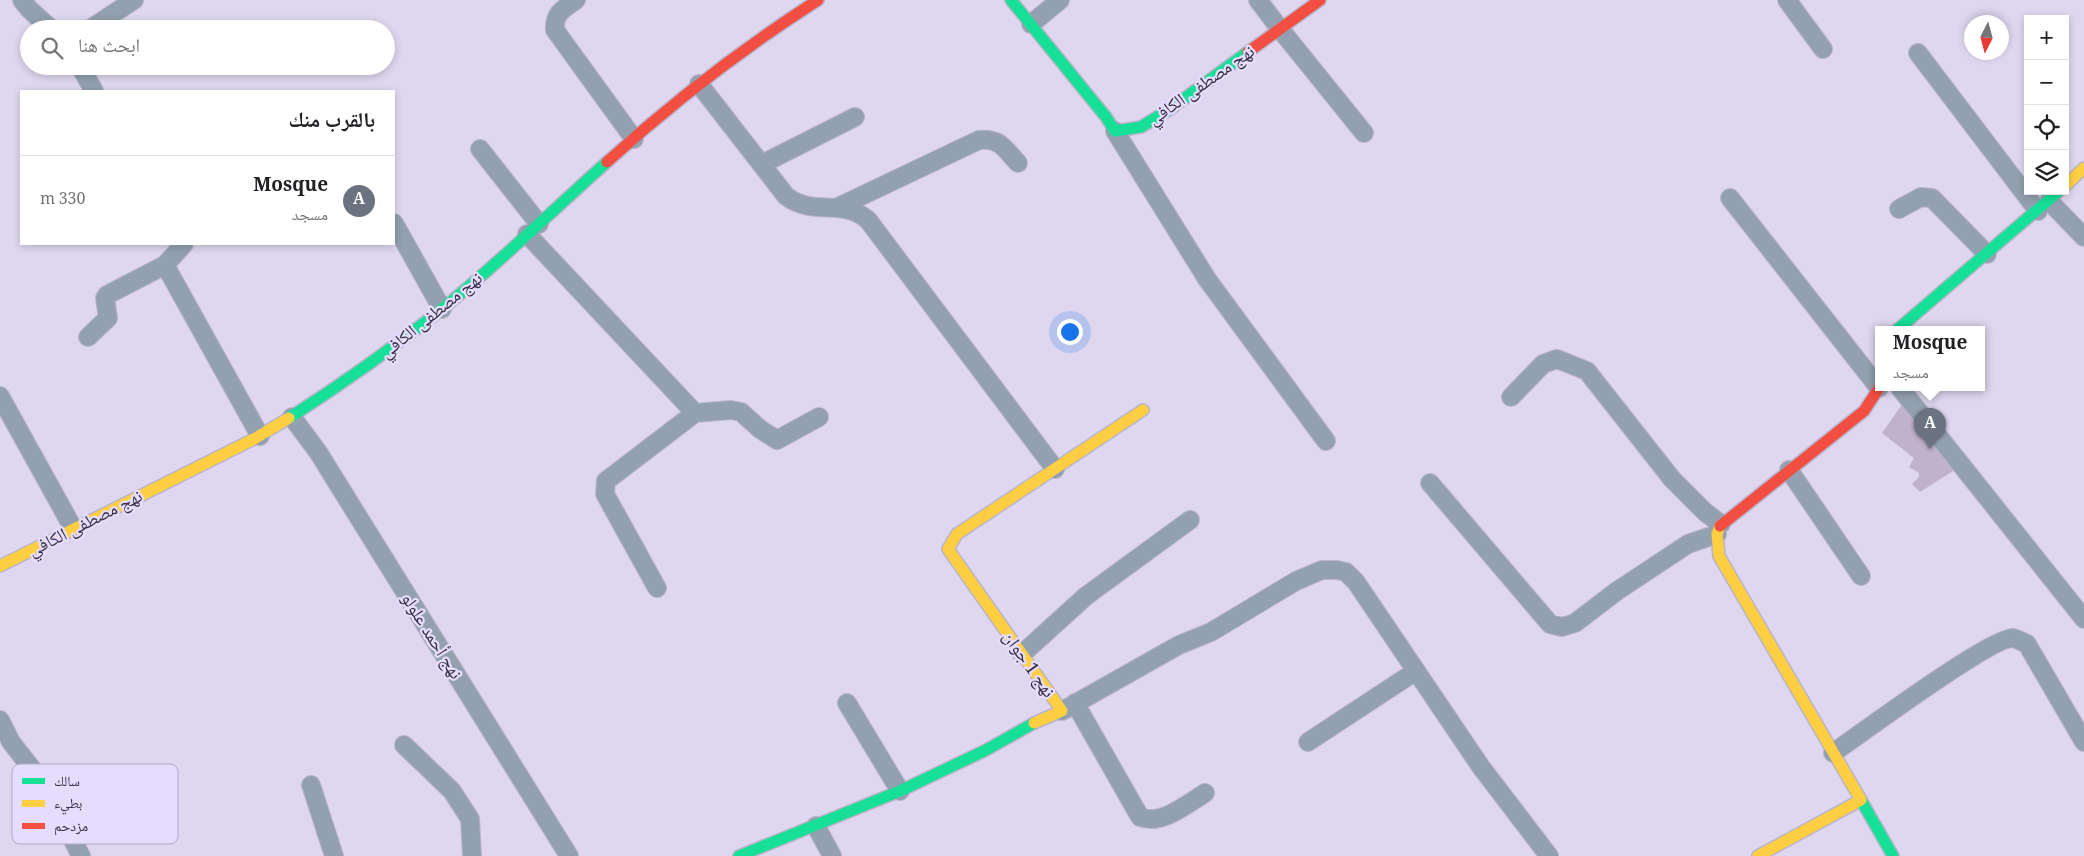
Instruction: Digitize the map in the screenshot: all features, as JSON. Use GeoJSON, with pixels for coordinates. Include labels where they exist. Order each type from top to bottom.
{"type":"FeatureCollection","features":[{"type":"Feature","properties":{"kind":"street"},"geometry":{"type":"LineString","coordinates":[[22,0],[41,20]]}},
{"type":"Feature","properties":{"kind":"street"},"geometry":{"type":"LineString","coordinates":[[104,20],[134,0]]}},
{"type":"Feature","properties":{"kind":"street"},"geometry":{"type":"LineString","coordinates":[[576,0],[558,12],[554,21],[554,30],[634,139]]}},
{"type":"Feature","properties":{"kind":"street","name":"نهج مصطفى الكافي"},"geometry":{"type":"LineString","coordinates":[[0,566],[260,436],[335,389],[442,309],[634,139],[718,68],[818,0]]}},
{"type":"Feature","properties":{"kind":"street"},"geometry":{"type":"LineString","coordinates":[[1011,0],[1106,117],[1207,279],[1326,441]]}},
{"type":"Feature","properties":{"kind":"street"},"geometry":{"type":"LineString","coordinates":[[1031,24],[1060,0]]}},
{"type":"Feature","properties":{"kind":"street"},"geometry":{"type":"LineString","coordinates":[[1258,0],[1364,133]]}},
{"type":"Feature","properties":{"kind":"street","name":"نهج مصطفى الكافي"},"geometry":{"type":"LineString","coordinates":[[1114,131],[1141,127],[1170,109],[1320,0]]}},
{"type":"Feature","properties":{"kind":"street"},"geometry":{"type":"LineString","coordinates":[[1787,0],[1822,49]]}},
{"type":"Feature","properties":{"kind":"street"},"geometry":{"type":"LineString","coordinates":[[1918,53],[2049,201],[2084,237]]}},
{"type":"Feature","properties":{"kind":"street"},"geometry":{"type":"LineString","coordinates":[[85,75],[93,90]]}},
{"type":"Feature","properties":{"kind":"street"},"geometry":{"type":"LineString","coordinates":[[699,84],[786,196],[796,203],[808,206],[848,209],[859,213],[868,220],[1055,469]]}},
{"type":"Feature","properties":{"kind":"street"},"geometry":{"type":"LineString","coordinates":[[762,164],[856,117]]}},
{"type":"Feature","properties":{"kind":"street"},"geometry":{"type":"LineString","coordinates":[[835,208],[979,140],[989,139],[998,142],[1018,163]]}},
{"type":"Feature","properties":{"kind":"street"},"geometry":{"type":"LineString","coordinates":[[480,149],[533,229],[695,413]]}},
{"type":"Feature","properties":{"kind":"street"},"geometry":{"type":"LineString","coordinates":[[2069,182],[2084,168]]}},
{"type":"Feature","properties":{"kind":"street"},"geometry":{"type":"LineString","coordinates":[[1899,209],[1921,197],[1932,198],[1987,254]]}},
{"type":"Feature","properties":{"kind":"street"},"geometry":{"type":"LineString","coordinates":[[1730,198],[1875,383]]}},
{"type":"Feature","properties":{"kind":"street"},"geometry":{"type":"LineString","coordinates":[[1902,326],[2049,201]]}},
{"type":"Feature","properties":{"kind":"street"},"geometry":{"type":"LineString","coordinates":[[395,225],[442,309]]}},
{"type":"Feature","properties":{"kind":"street"},"geometry":{"type":"LineString","coordinates":[[88,337],[108,318],[107,295],[165,265],[183,245]]}},
{"type":"Feature","properties":{"kind":"street"},"geometry":{"type":"LineString","coordinates":[[165,265],[260,436]]}},
{"type":"Feature","properties":{"kind":"street"},"geometry":{"type":"LineString","coordinates":[[1511,397],[1543,364],[1557,360],[1587,370],[1672,479],[1719,529],[1719,556],[1893,856]]}},
{"type":"Feature","properties":{"kind":"street"},"geometry":{"type":"LineString","coordinates":[[1430,483],[1550,624],[1562,627],[1575,623],[1617,591],[1688,544],[1719,529],[1789,470],[1864,411],[1877,391]]}},
{"type":"Feature","properties":{"kind":"street"},"geometry":{"type":"LineString","coordinates":[[1902,391],[2084,619]]}},
{"type":"Feature","properties":{"kind":"street"},"geometry":{"type":"LineString","coordinates":[[0,396],[73,528]]}},
{"type":"Feature","properties":{"kind":"street"},"geometry":{"type":"LineString","coordinates":[[658,588],[604,494],[606,481],[695,413],[732,410],[741,412],[760,429],[777,440],[819,417]]}},
{"type":"Feature","properties":{"kind":"street","name":"نهج 1 جوان"},"geometry":{"type":"LineString","coordinates":[[740,856],[900,792],[986,750],[1031,724],[1069,707],[1022,654],[948,549],[957,534],[1143,410]]}},
{"type":"Feature","properties":{"kind":"street","name":"نهج أحمد علولو"},"geometry":{"type":"LineString","coordinates":[[292,417],[318,452],[569,856]]}},
{"type":"Feature","properties":{"kind":"street"},"geometry":{"type":"LineString","coordinates":[[1789,470],[1861,576]]}},
{"type":"Feature","properties":{"kind":"street"},"geometry":{"type":"LineString","coordinates":[[1022,654],[1086,596],[1190,520]]}},
{"type":"Feature","properties":{"kind":"street"},"geometry":{"type":"LineString","coordinates":[[1205,793],[1159,818],[1149,821],[1140,817],[1069,707],[1179,645],[1211,632],[1296,580],[1322,570],[1338,570],[1346,572],[1356,582],[1481,766],[1549,856]]}},
{"type":"Feature","properties":{"kind":"street"},"geometry":{"type":"LineString","coordinates":[[1833,753],[1962,663],[1994,644],[2012,638],[2027,644],[2084,742]]}},
{"type":"Feature","properties":{"kind":"street"},"geometry":{"type":"LineString","coordinates":[[1308,742],[1416,671]]}},
{"type":"Feature","properties":{"kind":"street"},"geometry":{"type":"LineString","coordinates":[[847,703],[900,792]]}},
{"type":"Feature","properties":{"kind":"street"},"geometry":{"type":"LineString","coordinates":[[0,720],[11,742],[28,764]]}},
{"type":"Feature","properties":{"kind":"street"},"geometry":{"type":"LineString","coordinates":[[404,745],[452,791],[470,819],[472,856]]}},
{"type":"Feature","properties":{"kind":"street"},"geometry":{"type":"LineString","coordinates":[[310,785],[334,856]]}},
{"type":"Feature","properties":{"kind":"street"},"geometry":{"type":"LineString","coordinates":[[1758,856],[1861,800]]}},
{"type":"Feature","properties":{"kind":"street"},"geometry":{"type":"LineString","coordinates":[[816,826],[832,856]]}},
{"type":"Feature","properties":{"kind":"street"},"geometry":{"type":"LineString","coordinates":[[74,844],[80,856]]}},
{"type":"Feature","properties":{"kind":"building"},"geometry":{"type":"Polygon","coordinates":[[[1903,403],[1944,428],[1969,461],[1920,492],[1912,484],[1919,477],[1919,473],[1909,467],[1914,458],[1882,433],[1903,403]]]}},
{"type":"Feature","properties":{"kind":"traffic: fast"},"geometry":{"type":"LineString","coordinates":[[1011,0],[1106,117],[1115,131],[1141,127],[1170,109],[1248,52]]}},
{"type":"Feature","properties":{"kind":"traffic: fast"},"geometry":{"type":"LineString","coordinates":[[289,418],[405,338],[442,309],[505,255],[607,162]]}},
{"type":"Feature","properties":{"kind":"traffic: fast"},"geometry":{"type":"LineString","coordinates":[[1902,326],[2054,195]]}},
{"type":"Feature","properties":{"kind":"traffic: fast"},"geometry":{"type":"LineString","coordinates":[[739,856],[900,791],[986,750],[1034,723]]}},
{"type":"Feature","properties":{"kind":"traffic: fast"},"geometry":{"type":"LineString","coordinates":[[1861,800],[1893,856]]}},
{"type":"Feature","properties":{"kind":"traffic: slow"},"geometry":{"type":"LineString","coordinates":[[2069,182],[2084,168]]}},
{"type":"Feature","properties":{"kind":"traffic: slow"},"geometry":{"type":"LineString","coordinates":[[1034,723],[1062,711],[948,549],[957,534],[1143,410]]}},
{"type":"Feature","properties":{"kind":"traffic: slow"},"geometry":{"type":"LineString","coordinates":[[0,566],[254,439],[289,418]]}},
{"type":"Feature","properties":{"kind":"traffic: slow"},"geometry":{"type":"LineString","coordinates":[[1720,526],[1717,534],[1719,556],[1861,800],[1758,856]]}},
{"type":"Feature","properties":{"kind":"traffic: jam"},"geometry":{"type":"LineString","coordinates":[[607,162],[709,76],[818,0]]}},
{"type":"Feature","properties":{"kind":"traffic: jam"},"geometry":{"type":"LineString","coordinates":[[1248,52],[1320,0]]}},
{"type":"Feature","properties":{"kind":"traffic: jam"},"geometry":{"type":"LineString","coordinates":[[1720,526],[1864,411],[1877,391]]}},
{"type":"Feature","properties":{"kind":"place","name":"Mosque"},"geometry":{"type":"Point","coordinates":[1930,449]}}]}
